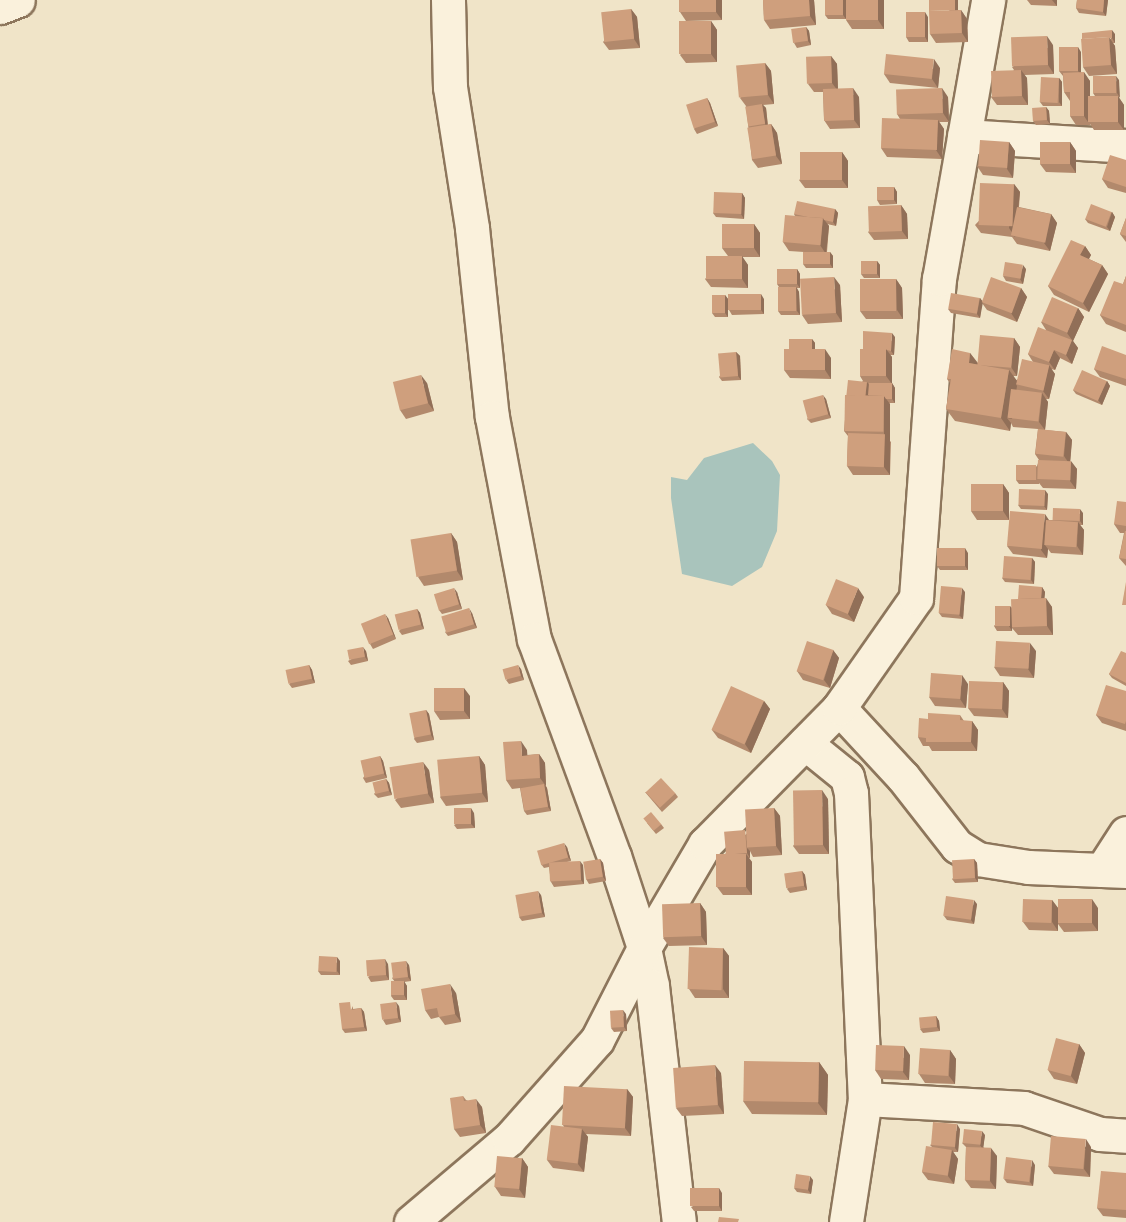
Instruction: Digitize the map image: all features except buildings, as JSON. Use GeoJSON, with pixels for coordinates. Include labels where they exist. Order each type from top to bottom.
{"type":"FeatureCollection","features":[{"type":"Feature","properties":{"kind":"street"},"geometry":{"type":"LineString","coordinates":[[0,7],[18,0]]}},
{"type":"Feature","properties":{"kind":"street"},"geometry":{"type":"LineString","coordinates":[[447,0],[450,87],[472,228],[492,417],[534,639],[614,856],[644,948],[652,986],[679,1222]]}},
{"type":"Feature","properties":{"kind":"street"},"geometry":{"type":"LineString","coordinates":[[411,1222],[509,1139],[597,1040],[644,948],[705,844],[840,708],[916,598],[939,279],[988,0]]}},
{"type":"Feature","properties":{"kind":"street"},"geometry":{"type":"LineString","coordinates":[[964,136],[1126,146]]}},
{"type":"Feature","properties":{"kind":"street"},"geometry":{"type":"LineString","coordinates":[[840,708],[903,777],[957,846],[978,859],[1028,867],[1114,870],[1126,833]]}},
{"type":"Feature","properties":{"kind":"street"},"geometry":{"type":"LineString","coordinates":[[805,743],[847,777],[851,793],[865,1099],[846,1222]]}},
{"type":"Feature","properties":{"kind":"street"},"geometry":{"type":"LineString","coordinates":[[865,1099],[1024,1108],[1100,1134],[1126,1137]]}},
{"type":"Feature","properties":{"kind":"water"},"geometry":{"type":"Polygon","coordinates":[[[753,443],[772,461],[780,475],[777,531],[762,567],[732,586],[682,574],[671,498],[671,477],[687,480],[704,458],[753,443]]]}}]}
